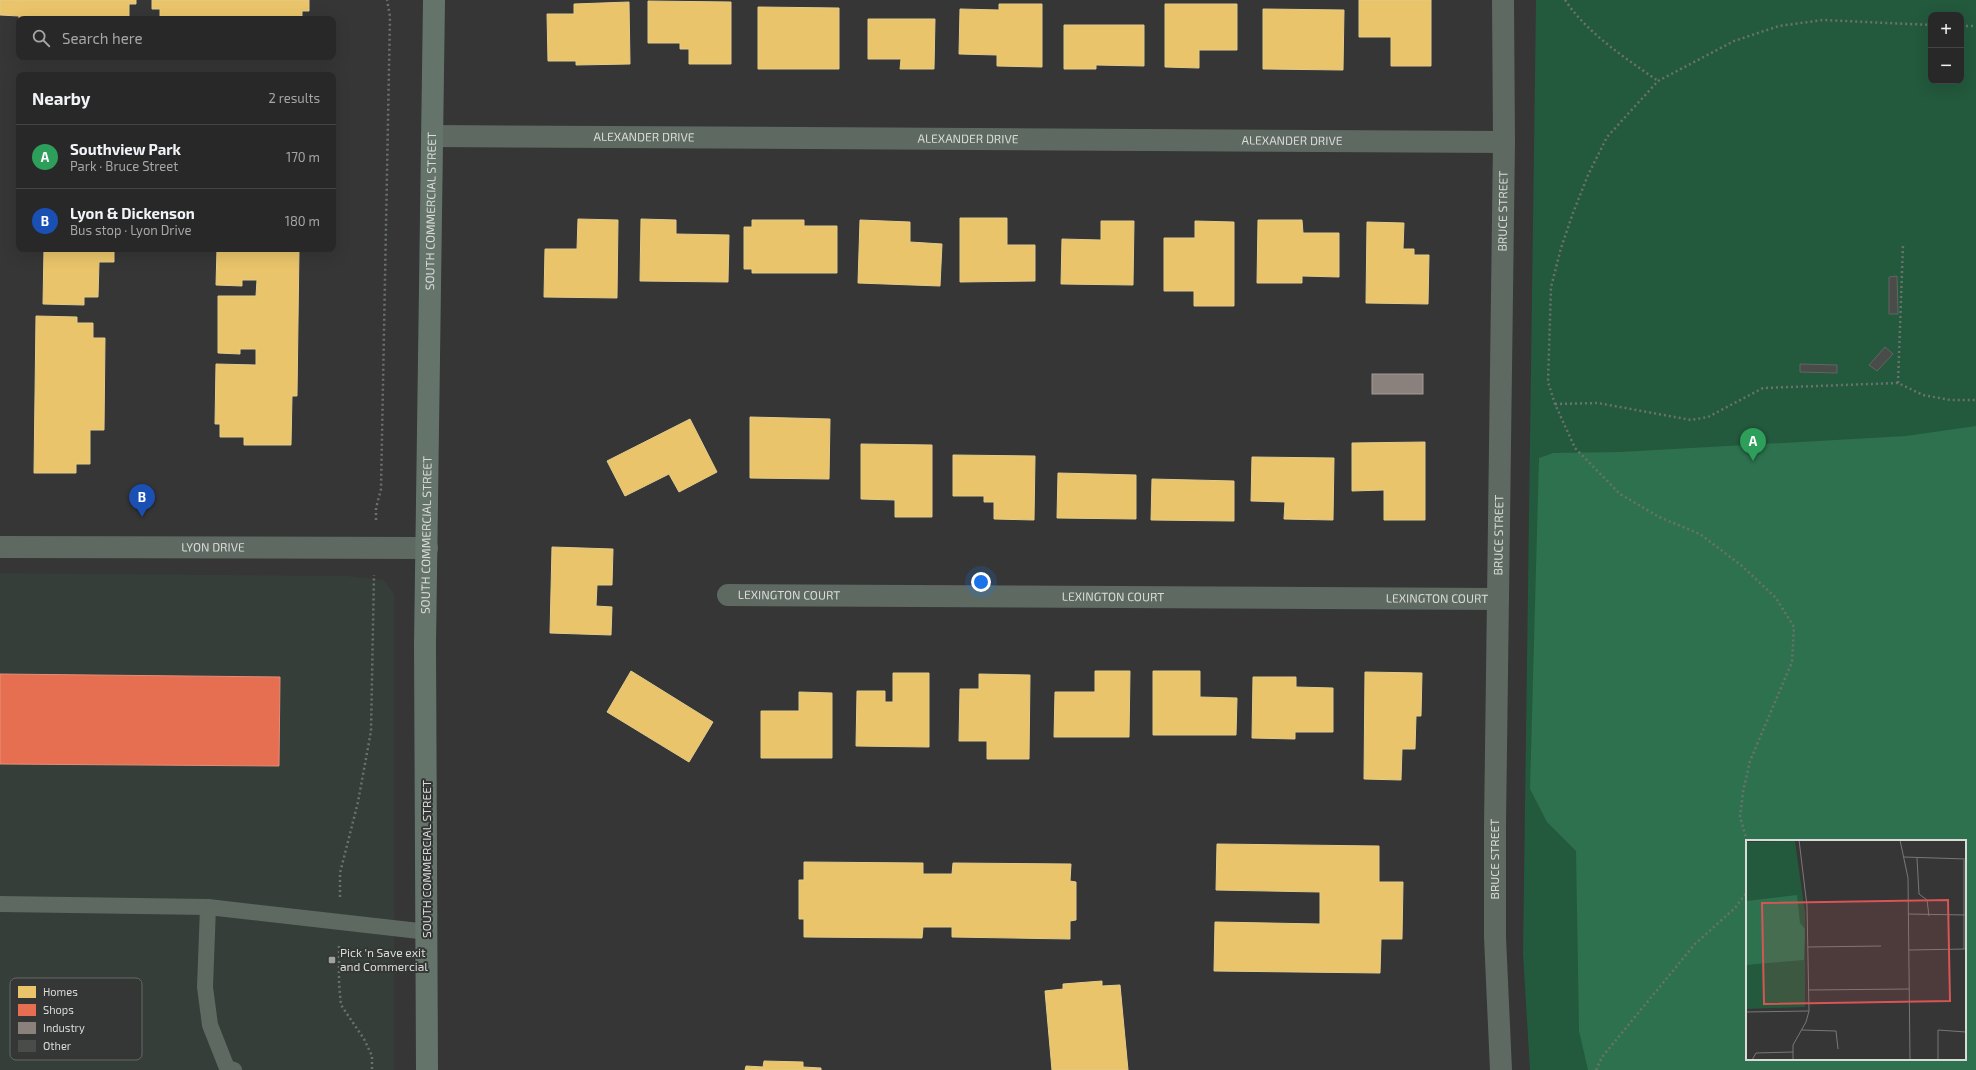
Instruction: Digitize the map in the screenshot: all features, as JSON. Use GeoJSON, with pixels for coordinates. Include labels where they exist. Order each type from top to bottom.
{"type":"FeatureCollection","features":[{"type":"Feature","properties":{"kind":"main road","name":"SOUTH COMMERCIAL STREET"},"geometry":{"type":"LineString","coordinates":[[427,1070],[428,932],[425,645],[434,0]]}},
{"type":"Feature","properties":{"kind":"street","name":"BRUCE STREET"},"geometry":{"type":"LineString","coordinates":[[1501,1070],[1495,937],[1504,142],[1503,0]]}},
{"type":"Feature","properties":{"kind":"street","name":"ALEXANDER DRIVE"},"geometry":{"type":"LineString","coordinates":[[432,136],[1504,142]]}},
{"type":"Feature","properties":{"kind":"street","name":"LYON DRIVE"},"geometry":{"type":"LineString","coordinates":[[0,547],[426,548]]}},
{"type":"Feature","properties":{"kind":"street","name":"LEXINGTON COURT"},"geometry":{"type":"LineString","coordinates":[[728,595],[1498,599]]}},
{"type":"Feature","properties":{"kind":"lane"},"geometry":{"type":"LineString","coordinates":[[0,904],[208,907],[428,932]]}},
{"type":"Feature","properties":{"kind":"lane"},"geometry":{"type":"LineString","coordinates":[[208,907],[205,987],[210,1025],[227,1068],[234,1070]]}},
{"type":"Feature","properties":{"kind":"path"},"geometry":{"type":"LineString","coordinates":[[1565,0],[1576,16],[1615,51],[1658,81]]}},
{"type":"Feature","properties":{"kind":"path"},"geometry":{"type":"LineString","coordinates":[[1747,840],[1740,817],[1743,792],[1750,761],[1792,662],[1794,627],[1776,598],[1742,566],[1700,534],[1659,516],[1620,494],[1575,448],[1555,404],[1548,382],[1551,287],[1561,248],[1588,175],[1607,137],[1658,81],[1734,41],[1779,26],[1823,20],[1928,24]]}},
{"type":"Feature","properties":{"kind":"path"},"geometry":{"type":"LineString","coordinates":[[1964,26],[1976,26]]}},
{"type":"Feature","properties":{"kind":"path"},"geometry":{"type":"LineString","coordinates":[[1898,383],[1903,245]]}},
{"type":"Feature","properties":{"kind":"path"},"geometry":{"type":"LineString","coordinates":[[1555,404],[1598,403],[1691,420],[1708,417],[1763,388],[1898,383],[1923,394],[1950,400],[1976,400]]}},
{"type":"Feature","properties":{"kind":"path"},"geometry":{"type":"LineString","coordinates":[[1596,1070],[1602,1057],[1695,944],[1735,908],[1746,893]]}},
{"type":"Feature","properties":{"kind":"shaded area"},"geometry":{"type":"Polygon","coordinates":[[[0,573],[348,576],[384,580],[394,594],[394,1070],[0,1070],[0,573]]]}},
{"type":"Feature","properties":{"kind":"green space"},"geometry":{"type":"Polygon","coordinates":[[[1536,0],[1976,0],[1976,1070],[1530,1070],[1523,954],[1536,0]]]}},
{"type":"Feature","properties":{"kind":"green space"},"geometry":{"type":"Polygon","coordinates":[[[1976,426],[1976,1070],[1588,1070],[1579,1031],[1576,851],[1547,822],[1530,789],[1539,458],[1553,453],[1620,452],[1906,436],[1976,426]]]}},
{"type":"Feature","properties":{"kind":"building: Homes"},"geometry":{"type":"Polygon","coordinates":[[[0,0],[136,0],[136,4],[129,4],[129,16],[0,15],[0,0]]]}},
{"type":"Feature","properties":{"kind":"building: Homes"},"geometry":{"type":"Polygon","coordinates":[[[152,0],[309,0],[309,11],[302,11],[302,16],[160,16],[160,9],[152,9],[152,0]]]}},
{"type":"Feature","properties":{"kind":"building: Homes"},"geometry":{"type":"Polygon","coordinates":[[[1359,0],[1431,0],[1431,66],[1391,66],[1391,37],[1359,37],[1359,0]]]}},
{"type":"Feature","properties":{"kind":"building: Homes"},"geometry":{"type":"Polygon","coordinates":[[[648,1],[731,2],[731,64],[689,64],[689,49],[680,49],[680,43],[648,43],[648,1]]]}},
{"type":"Feature","properties":{"kind":"building: Homes"},"geometry":{"type":"Polygon","coordinates":[[[629,2],[630,64],[576,65],[576,61],[548,61],[547,14],[574,14],[574,4],[629,2]]]}},
{"type":"Feature","properties":{"kind":"building: Homes"},"geometry":{"type":"Polygon","coordinates":[[[999,4],[1042,4],[1042,67],[997,66],[997,55],[959,54],[960,9],[999,10],[999,4]]]}},
{"type":"Feature","properties":{"kind":"building: Homes"},"geometry":{"type":"Polygon","coordinates":[[[1165,4],[1237,4],[1237,50],[1199,50],[1199,68],[1165,67],[1165,4]]]}},
{"type":"Feature","properties":{"kind":"building: Homes"},"geometry":{"type":"Polygon","coordinates":[[[758,7],[839,8],[839,69],[758,69],[758,7]]]}},
{"type":"Feature","properties":{"kind":"building: Homes"},"geometry":{"type":"Polygon","coordinates":[[[1263,9],[1344,10],[1343,70],[1263,69],[1263,9]]]}},
{"type":"Feature","properties":{"kind":"building: Homes"},"geometry":{"type":"Polygon","coordinates":[[[868,19],[935,19],[934,69],[900,69],[901,59],[868,59],[868,19]]]}},
{"type":"Feature","properties":{"kind":"building: Homes"},"geometry":{"type":"Polygon","coordinates":[[[1064,25],[1144,25],[1144,66],[1096,65],[1096,69],[1064,69],[1064,25]]]}},
{"type":"Feature","properties":{"kind":"building: Homes"},"geometry":{"type":"Polygon","coordinates":[[[960,218],[1007,218],[1007,245],[1035,245],[1035,281],[960,282],[960,218]]]}},
{"type":"Feature","properties":{"kind":"building: Homes"},"geometry":{"type":"Polygon","coordinates":[[[578,219],[618,220],[617,298],[544,297],[545,249],[577,249],[578,219]]]}},
{"type":"Feature","properties":{"kind":"building: Homes"},"geometry":{"type":"Polygon","coordinates":[[[641,219],[676,220],[676,234],[729,235],[728,282],[640,281],[641,219]]]}},
{"type":"Feature","properties":{"kind":"building: Homes"},"geometry":{"type":"Polygon","coordinates":[[[752,220],[804,220],[804,226],[837,226],[837,273],[752,273],[752,269],[744,269],[744,227],[752,227],[752,220]]]}},
{"type":"Feature","properties":{"kind":"building: Homes"},"geometry":{"type":"Polygon","coordinates":[[[860,220],[910,222],[910,242],[942,244],[940,286],[858,283],[860,220]]]}},
{"type":"Feature","properties":{"kind":"building: Homes"},"geometry":{"type":"Polygon","coordinates":[[[1258,220],[1302,220],[1303,233],[1339,233],[1339,277],[1302,276],[1302,283],[1257,283],[1258,220]]]}},
{"type":"Feature","properties":{"kind":"building: Homes"},"geometry":{"type":"Polygon","coordinates":[[[1101,221],[1134,221],[1133,285],[1061,284],[1062,239],[1101,240],[1101,221]]]}},
{"type":"Feature","properties":{"kind":"building: Homes"},"geometry":{"type":"Polygon","coordinates":[[[1195,221],[1234,222],[1234,306],[1194,306],[1194,291],[1164,291],[1164,238],[1195,238],[1195,221]]]}},
{"type":"Feature","properties":{"kind":"building: Homes"},"geometry":{"type":"Polygon","coordinates":[[[1367,222],[1404,223],[1403,249],[1414,249],[1414,255],[1429,255],[1428,304],[1366,303],[1367,222]]]}},
{"type":"Feature","properties":{"kind":"building: Homes"},"geometry":{"type":"Polygon","coordinates":[[[44,252],[114,252],[114,262],[99,262],[98,297],[84,297],[84,305],[43,304],[44,252]]]}},
{"type":"Feature","properties":{"kind":"building: Homes"},"geometry":{"type":"Polygon","coordinates":[[[217,252],[299,252],[297,396],[292,396],[291,445],[244,445],[244,437],[220,437],[220,424],[215,424],[216,364],[256,365],[256,349],[240,349],[240,354],[218,353],[218,296],[256,296],[257,280],[242,280],[242,286],[216,285],[217,252]]]}},
{"type":"Feature","properties":{"kind":"building: Homes"},"geometry":{"type":"Polygon","coordinates":[[[36,316],[77,317],[77,323],[93,323],[93,338],[105,338],[104,430],[90,430],[90,464],[76,464],[76,473],[34,473],[36,316]]]}},
{"type":"Feature","properties":{"kind":"building: Homes"},"geometry":{"type":"Polygon","coordinates":[[[750,417],[830,419],[829,479],[750,478],[750,417]]]}},
{"type":"Feature","properties":{"kind":"building: Homes"},"geometry":{"type":"Polygon","coordinates":[[[690,419],[717,472],[679,492],[669,474],[625,496],[607,461],[690,419]]]}},
{"type":"Feature","properties":{"kind":"building: Homes"},"geometry":{"type":"Polygon","coordinates":[[[1425,442],[1425,520],[1384,520],[1384,490],[1352,491],[1352,443],[1425,442]]]}},
{"type":"Feature","properties":{"kind":"building: Homes"},"geometry":{"type":"Polygon","coordinates":[[[861,444],[932,445],[932,517],[895,517],[895,500],[861,499],[861,444]]]}},
{"type":"Feature","properties":{"kind":"building: Homes"},"geometry":{"type":"Polygon","coordinates":[[[953,455],[1035,456],[1034,520],[994,519],[994,502],[984,502],[984,496],[953,496],[953,455]]]}},
{"type":"Feature","properties":{"kind":"building: Homes"},"geometry":{"type":"Polygon","coordinates":[[[1252,457],[1334,458],[1333,520],[1284,519],[1285,502],[1251,501],[1252,457]]]}},
{"type":"Feature","properties":{"kind":"building: Homes"},"geometry":{"type":"Polygon","coordinates":[[[1058,473],[1136,475],[1136,519],[1057,518],[1058,473]]]}},
{"type":"Feature","properties":{"kind":"building: Homes"},"geometry":{"type":"Polygon","coordinates":[[[1152,479],[1234,481],[1234,521],[1151,520],[1152,479]]]}},
{"type":"Feature","properties":{"kind":"building: Homes"},"geometry":{"type":"Polygon","coordinates":[[[552,547],[613,549],[612,585],[597,585],[596,606],[612,607],[611,635],[550,633],[552,547]]]}},
{"type":"Feature","properties":{"kind":"building: Homes"},"geometry":{"type":"Polygon","coordinates":[[[631,671],[713,722],[689,762],[607,712],[631,671]]]}},
{"type":"Feature","properties":{"kind":"building: Homes"},"geometry":{"type":"Polygon","coordinates":[[[1095,671],[1130,671],[1129,737],[1054,737],[1055,692],[1095,692],[1095,671]]]}},
{"type":"Feature","properties":{"kind":"building: Homes"},"geometry":{"type":"Polygon","coordinates":[[[1153,671],[1200,671],[1200,697],[1237,698],[1236,735],[1153,735],[1153,671]]]}},
{"type":"Feature","properties":{"kind":"building: Homes"},"geometry":{"type":"Polygon","coordinates":[[[1365,672],[1422,673],[1421,716],[1416,716],[1415,749],[1402,749],[1401,780],[1364,779],[1365,672]]]}},
{"type":"Feature","properties":{"kind":"building: Homes"},"geometry":{"type":"Polygon","coordinates":[[[893,673],[929,673],[929,747],[856,746],[857,691],[885,691],[885,702],[893,702],[893,673]]]}},
{"type":"Feature","properties":{"kind":"building: Homes"},"geometry":{"type":"Polygon","coordinates":[[[979,674],[1030,675],[1029,759],[987,759],[987,741],[959,741],[960,689],[979,689],[979,674]]]}},
{"type":"Feature","properties":{"kind":"building: Homes"},"geometry":{"type":"Polygon","coordinates":[[[1253,677],[1296,677],[1296,687],[1333,688],[1333,732],[1295,732],[1295,739],[1252,738],[1253,677]]]}},
{"type":"Feature","properties":{"kind":"building: Homes"},"geometry":{"type":"Polygon","coordinates":[[[799,692],[832,693],[832,758],[761,758],[761,711],[799,711],[799,692]]]}},
{"type":"Feature","properties":{"kind":"building: Homes"},"geometry":{"type":"Polygon","coordinates":[[[1217,844],[1379,846],[1379,882],[1403,882],[1402,939],[1381,939],[1380,973],[1214,971],[1215,922],[1320,924],[1320,892],[1216,890],[1217,844]]]}},
{"type":"Feature","properties":{"kind":"building: Homes"},"geometry":{"type":"Polygon","coordinates":[[[804,862],[923,863],[923,874],[952,874],[953,863],[1071,864],[1070,881],[1076,882],[1076,920],[1070,921],[1070,939],[952,937],[952,927],[923,927],[922,938],[804,937],[804,919],[799,919],[799,880],[804,880],[804,862]]]}},
{"type":"Feature","properties":{"kind":"building: Homes"},"geometry":{"type":"Polygon","coordinates":[[[1102,981],[1102,986],[1120,985],[1128,1070],[1052,1070],[1045,991],[1063,989],[1063,984],[1102,981]]]}},
{"type":"Feature","properties":{"kind":"building: Homes"},"geometry":{"type":"Polygon","coordinates":[[[764,1061],[803,1062],[803,1067],[821,1068],[821,1070],[745,1070],[746,1066],[763,1067],[764,1061]]]}},
{"type":"Feature","properties":{"kind":"building: Shops"},"geometry":{"type":"Polygon","coordinates":[[[0,674],[280,677],[279,766],[0,764],[0,674]]]}},
{"type":"Feature","properties":{"kind":"building: Industry"},"geometry":{"type":"Polygon","coordinates":[[[1372,374],[1423,374],[1423,394],[1372,394],[1372,374]]]}},
{"type":"Feature","properties":{"kind":"building: Other"},"geometry":{"type":"Polygon","coordinates":[[[1897,276],[1898,314],[1889,314],[1889,277],[1897,276]]]}},
{"type":"Feature","properties":{"kind":"building: Other"},"geometry":{"type":"Polygon","coordinates":[[[1885,347],[1893,354],[1877,371],[1869,365],[1885,347]]]}},
{"type":"Feature","properties":{"kind":"building: Other"},"geometry":{"type":"Polygon","coordinates":[[[1800,364],[1837,365],[1837,373],[1800,372],[1800,364]]]}},
{"type":"Feature","properties":{"kind":"place","name":"Southview Park"},"geometry":{"type":"Point","coordinates":[1753,461]}},
{"type":"Feature","properties":{"kind":"place","name":"Lyon & Dickenson"},"geometry":{"type":"Point","coordinates":[142,517]}},
{"type":"Feature","properties":{"kind":"place","name":"Pick 'n Save exit and Commercial"},"geometry":{"type":"Point","coordinates":[332,960]}}]}
